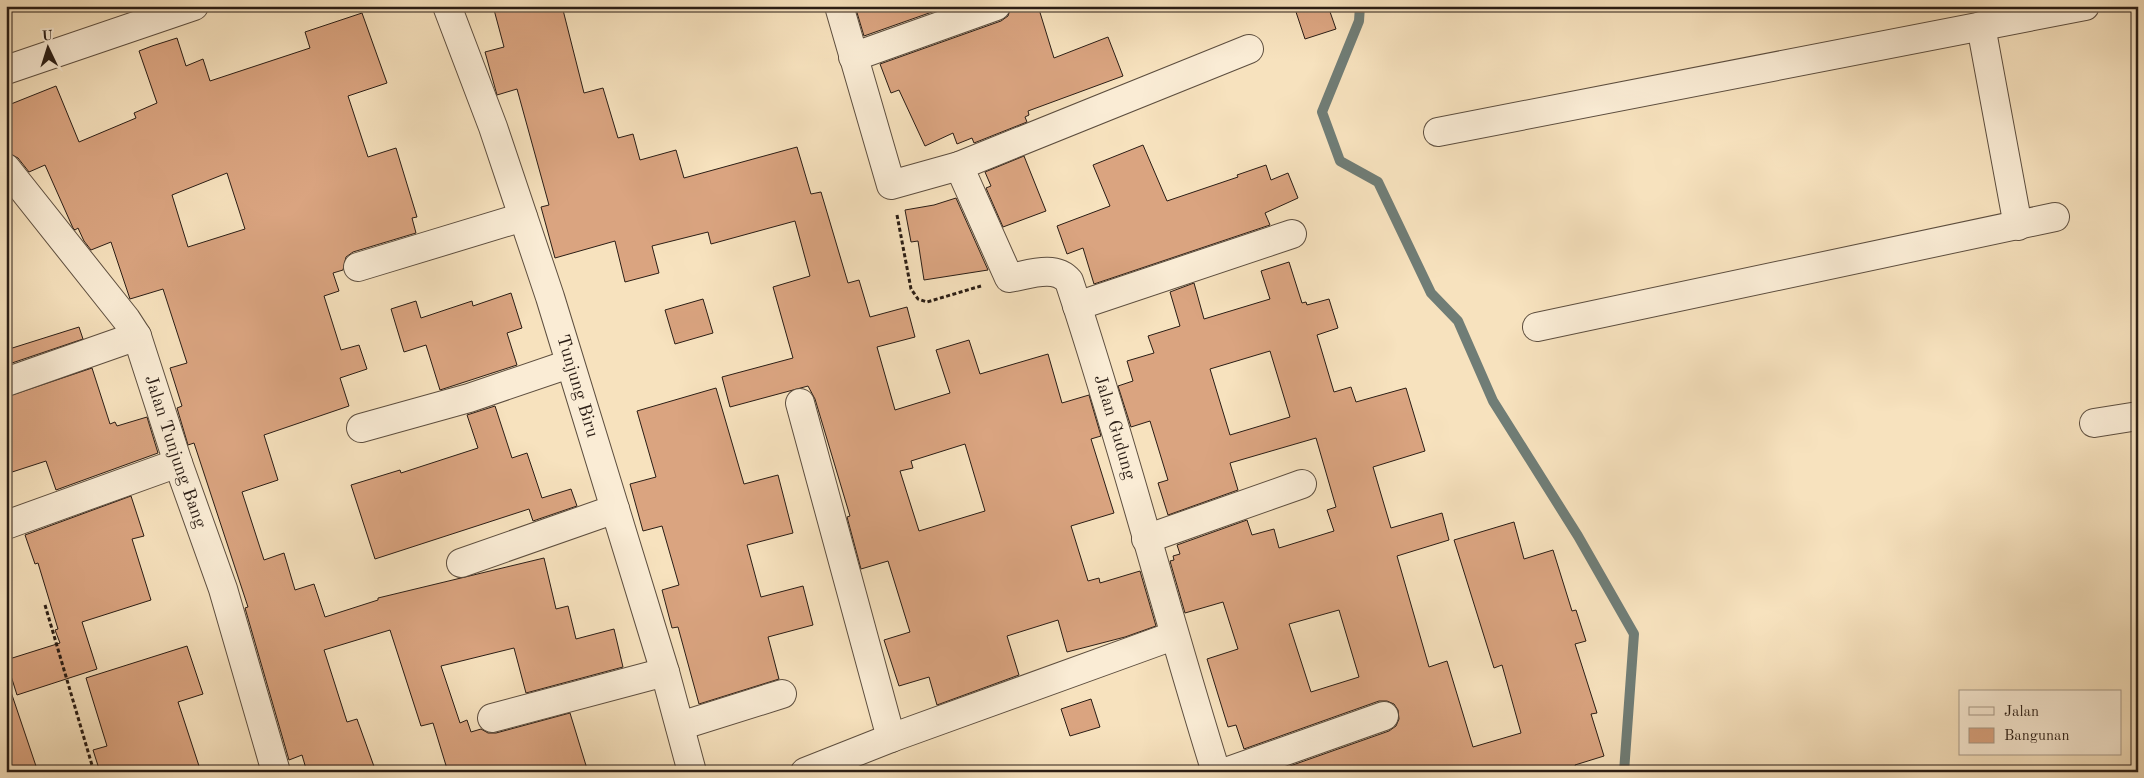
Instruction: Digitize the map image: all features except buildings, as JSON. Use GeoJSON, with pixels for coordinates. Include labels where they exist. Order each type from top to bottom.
{"type":"FeatureCollection","features":[{"type":"Feature","properties":{"kind":"street"},"geometry":{"type":"LineString","coordinates":[[6,70],[194,6]]}},
{"type":"Feature","properties":{"kind":"street","name":"Tunjung Biru"},"geometry":{"type":"LineString","coordinates":[[447,6],[493,127],[550,298],[665,672],[692,772]]}},
{"type":"Feature","properties":{"kind":"street"},"geometry":{"type":"LineString","coordinates":[[839,6],[890,185],[959,166],[1249,49]]}},
{"type":"Feature","properties":{"kind":"street"},"geometry":{"type":"LineString","coordinates":[[854,57],[996,6]]}},
{"type":"Feature","properties":{"kind":"street"},"geometry":{"type":"LineString","coordinates":[[1438,132],[1981,26],[2032,11],[2084,6]]}},
{"type":"Feature","properties":{"kind":"street"},"geometry":{"type":"LineString","coordinates":[[1981,26],[2018,226]]}},
{"type":"Feature","properties":{"kind":"street"},"geometry":{"type":"LineString","coordinates":[[959,166],[1010,278]]}},
{"type":"Feature","properties":{"kind":"street","name":"Jalan Tunjung Bang"},"geometry":{"type":"LineString","coordinates":[[6,168],[116,305],[137,336],[178,462],[223,589],[276,772]]}},
{"type":"Feature","properties":{"kind":"street"},"geometry":{"type":"LineString","coordinates":[[358,268],[523,217]]}},
{"type":"Feature","properties":{"kind":"street"},"geometry":{"type":"LineString","coordinates":[[1537,327],[2055,217]]}},
{"type":"Feature","properties":{"kind":"street"},"geometry":{"type":"LineString","coordinates":[[1077,306],[1292,234]]}},
{"type":"Feature","properties":{"kind":"street","name":"Jalan Gudung"},"geometry":{"type":"LineString","coordinates":[[1010,278],[1058,272],[1069,281],[1102,382],[1174,636],[1216,772]]}},
{"type":"Feature","properties":{"kind":"street"},"geometry":{"type":"LineString","coordinates":[[6,382],[137,336]]}},
{"type":"Feature","properties":{"kind":"street"},"geometry":{"type":"LineString","coordinates":[[360,428],[469,398],[569,364]]}},
{"type":"Feature","properties":{"kind":"street"},"geometry":{"type":"LineString","coordinates":[[800,403],[891,738]]}},
{"type":"Feature","properties":{"kind":"street"},"geometry":{"type":"LineString","coordinates":[[2094,423],[2138,416]]}},
{"type":"Feature","properties":{"kind":"street"},"geometry":{"type":"LineString","coordinates":[[6,525],[178,462]]}},
{"type":"Feature","properties":{"kind":"street"},"geometry":{"type":"LineString","coordinates":[[1146,539],[1302,484]]}},
{"type":"Feature","properties":{"kind":"street"},"geometry":{"type":"LineString","coordinates":[[461,563],[615,509]]}},
{"type":"Feature","properties":{"kind":"street"},"geometry":{"type":"LineString","coordinates":[[805,772],[891,738],[1174,636]]}},
{"type":"Feature","properties":{"kind":"street"},"geometry":{"type":"LineString","coordinates":[[492,718],[665,672]]}},
{"type":"Feature","properties":{"kind":"street"},"geometry":{"type":"LineString","coordinates":[[680,726],[782,694]]}},
{"type":"Feature","properties":{"kind":"street"},"geometry":{"type":"LineString","coordinates":[[1226,772],[1384,716]]}},
{"type":"Feature","properties":{"kind":"path"},"geometry":{"type":"LineString","coordinates":[[890,185],[911,289],[918,299],[927,302],[1010,278]]}},
{"type":"Feature","properties":{"kind":"path"},"geometry":{"type":"LineString","coordinates":[[45,605],[94,772]]}},
{"type":"Feature","properties":{"kind":"waterway"},"geometry":{"type":"LineString","coordinates":[[1360,6],[1359,21],[1322,112],[1340,161],[1378,182],[1431,293],[1458,321],[1493,401],[1578,536],[1634,634],[1624,772]]}}]}
